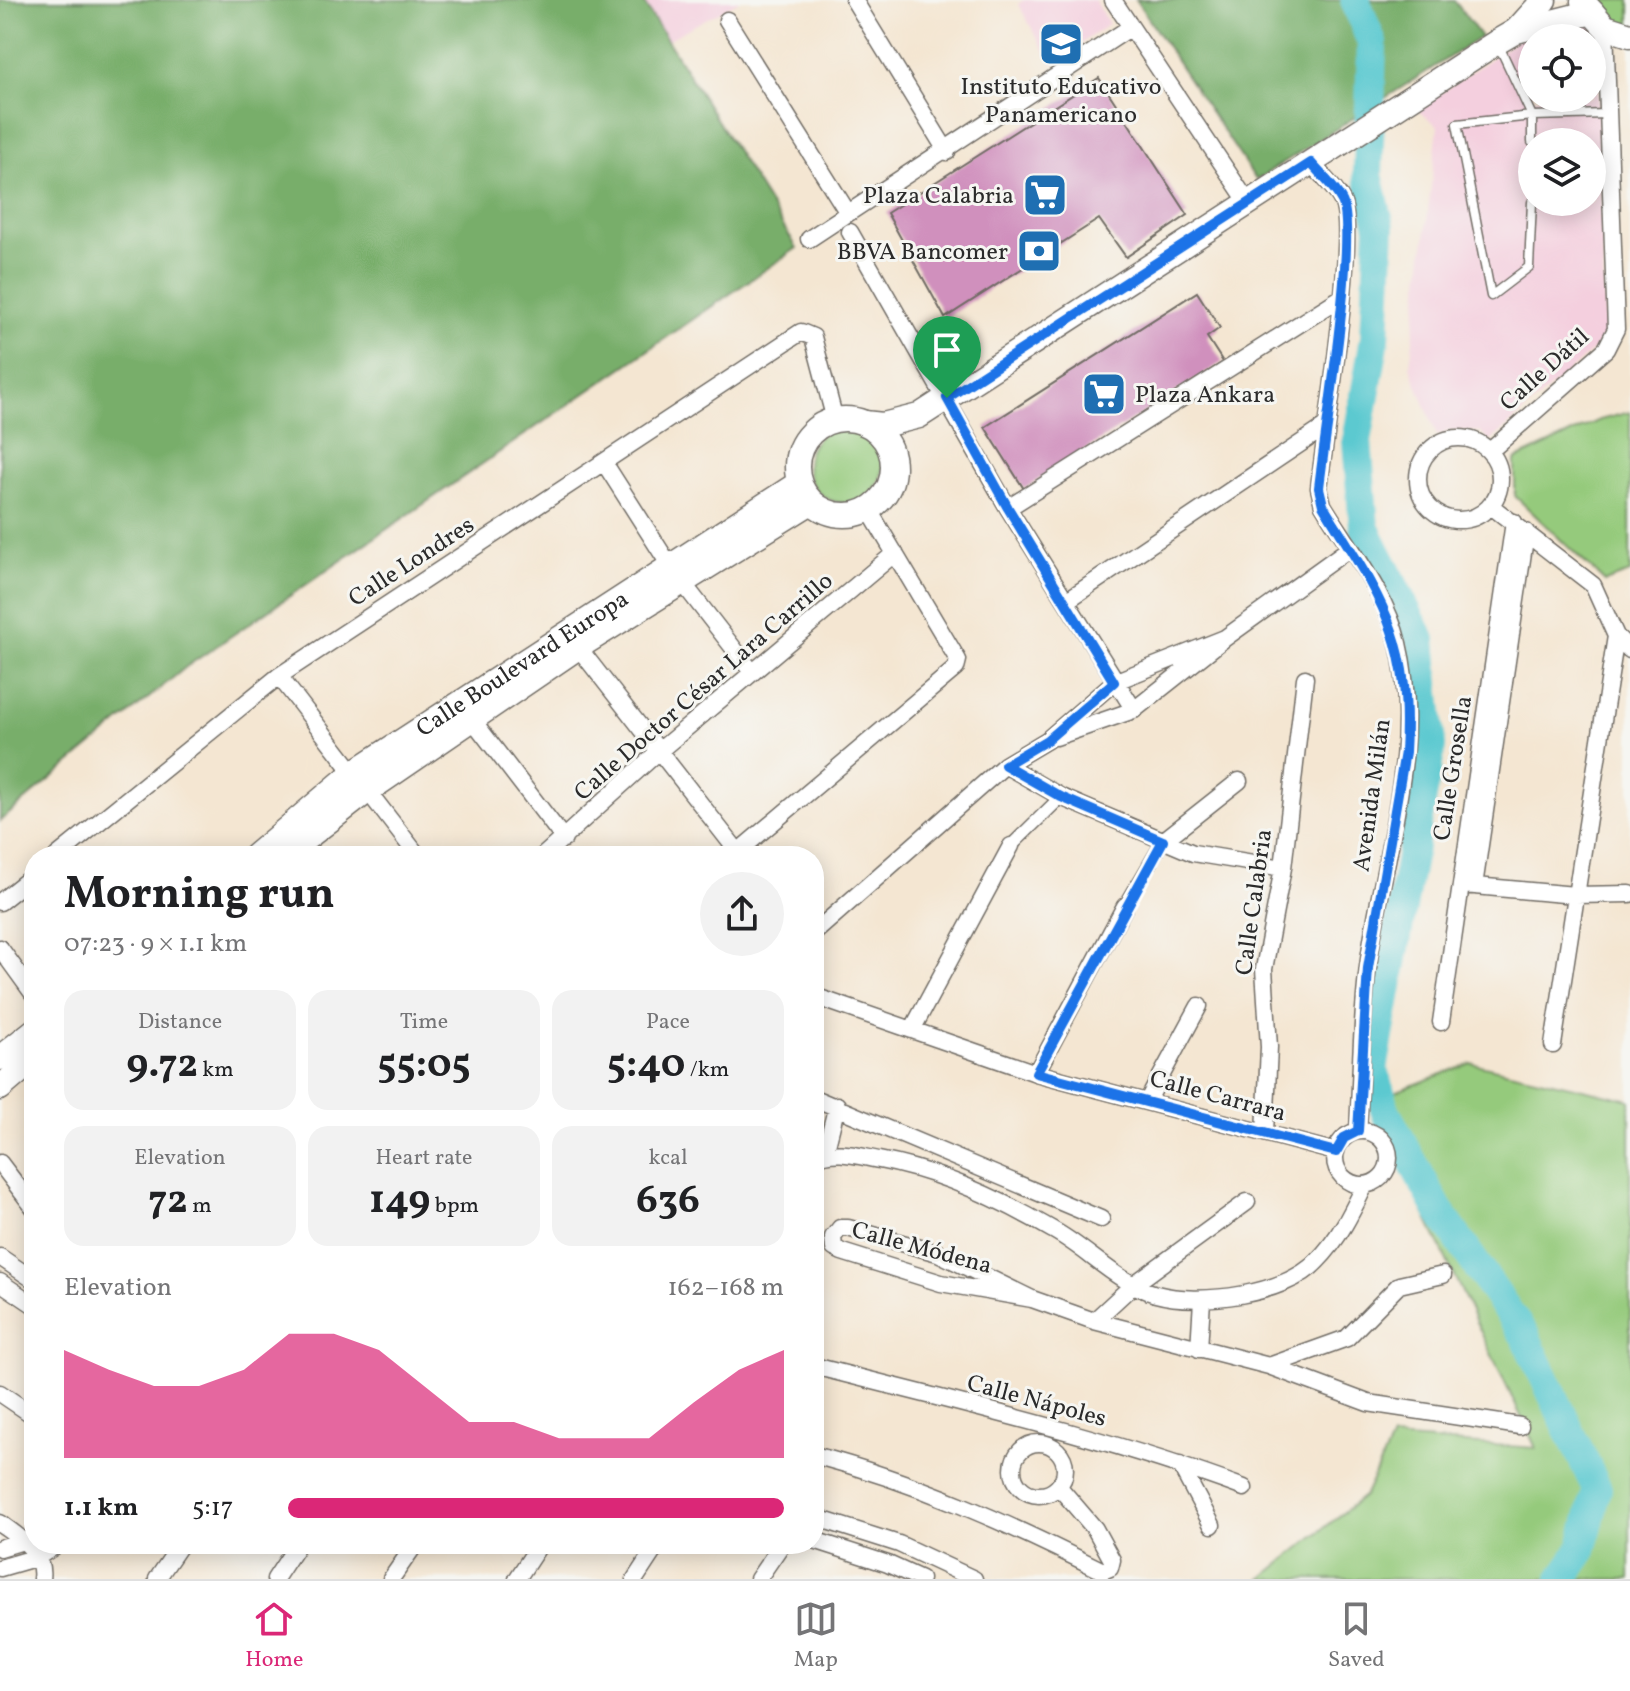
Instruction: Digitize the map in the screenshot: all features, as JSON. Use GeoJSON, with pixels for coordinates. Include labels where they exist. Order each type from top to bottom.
{"type":"FeatureCollection","features":[{"type":"Feature","properties":{"kind":"main road"},"geometry":{"type":"LineString","coordinates":[[919,416],[891,456],[889,486],[869,510],[839,515],[805,493],[798,459],[807,437],[835,420],[883,425],[919,416],[1507,36],[1544,0]]}},
{"type":"Feature","properties":{"kind":"main road"},"geometry":{"type":"LineString","coordinates":[[1507,36],[1593,13],[1630,35]]}},
{"type":"Feature","properties":{"kind":"main road"},"geometry":{"type":"LineString","coordinates":[[864,423],[876,430],[891,456]]}},
{"type":"Feature","properties":{"kind":"main road","name":"Calle Boulevard Europa"},"geometry":{"type":"LineString","coordinates":[[270,846],[573,640],[677,577],[734,536],[805,493]]}},
{"type":"Feature","properties":{"kind":"main road","name":"Calle Boulevard Europa"},"geometry":{"type":"LineString","coordinates":[[293,846],[360,782]]}},
{"type":"Feature","properties":{"kind":"main road"},"geometry":{"type":"LineString","coordinates":[[0,1058],[24,1039]]}},
{"type":"Feature","properties":{"kind":"main road"},"geometry":{"type":"LineString","coordinates":[[0,1088],[24,1068]]}},
{"type":"Feature","properties":{"kind":"street"},"geometry":{"type":"LineString","coordinates":[[854,0],[947,152]]}},
{"type":"Feature","properties":{"kind":"street"},"geometry":{"type":"LineString","coordinates":[[1113,0],[1249,204]]}},
{"type":"Feature","properties":{"kind":"street","name":"Calle Dátil"},"geometry":{"type":"LineString","coordinates":[[1490,451],[1606,349],[1616,329],[1608,114],[1593,13]]}},
{"type":"Feature","properties":{"kind":"street"},"geometry":{"type":"LineString","coordinates":[[727,20],[848,213]]}},
{"type":"Feature","properties":{"kind":"street"},"geometry":{"type":"LineString","coordinates":[[809,239],[947,152],[1131,27]]}},
{"type":"Feature","properties":{"kind":"street","name":"Avenida Milán"},"geometry":{"type":"LineString","coordinates":[[1317,159],[1345,211],[1342,297],[1319,488],[1323,505],[1384,605],[1397,639],[1405,678],[1407,717],[1405,752],[1368,968],[1358,1131]]}},
{"type":"Feature","properties":{"kind":"street"},"geometry":{"type":"LineString","coordinates":[[850,232],[1008,508],[1134,710]]}},
{"type":"Feature","properties":{"kind":"street"},"geometry":{"type":"LineString","coordinates":[[1008,508],[1342,297]]}},
{"type":"Feature","properties":{"kind":"street","name":"Calle Londres"},"geometry":{"type":"LineString","coordinates":[[69,846],[279,676],[801,332],[808,332],[813,337],[835,420]]}},
{"type":"Feature","properties":{"kind":"street"},"geometry":{"type":"LineString","coordinates":[[1066,601],[1325,427]]}},
{"type":"Feature","properties":{"kind":"street"},"geometry":{"type":"LineString","coordinates":[[1450,438],[1479,442],[1490,451],[1500,472],[1497,496],[1491,506],[1467,520],[1439,516],[1420,494],[1418,480],[1426,453],[1450,438]]}},
{"type":"Feature","properties":{"kind":"street"},"geometry":{"type":"LineString","coordinates":[[605,464],[677,577],[752,672]]}},
{"type":"Feature","properties":{"kind":"street"},"geometry":{"type":"LineString","coordinates":[[1491,506],[1593,585],[1616,636],[1630,650]]}},
{"type":"Feature","properties":{"kind":"street"},"geometry":{"type":"LineString","coordinates":[[745,846],[956,668],[958,660],[869,510]]}},
{"type":"Feature","properties":{"kind":"street","name":"Calle Grosella"},"geometry":{"type":"LineString","coordinates":[[1441,1022],[1467,886],[1520,527]]}},
{"type":"Feature","properties":{"kind":"street"},"geometry":{"type":"LineString","coordinates":[[1047,740],[1134,710],[1225,638],[1350,548]]}},
{"type":"Feature","properties":{"kind":"street","name":"Calle Doctor César Lara Carrillo"},"geometry":{"type":"LineString","coordinates":[[555,846],[659,751],[895,553]]}},
{"type":"Feature","properties":{"kind":"street"},"geometry":{"type":"LineString","coordinates":[[1553,1045],[1616,636]]}},
{"type":"Feature","properties":{"kind":"street"},"geometry":{"type":"LineString","coordinates":[[824,924],[1005,765],[1047,740],[1114,682],[1225,638]]}},
{"type":"Feature","properties":{"kind":"street"},"geometry":{"type":"LineString","coordinates":[[573,640],[729,846]]}},
{"type":"Feature","properties":{"kind":"street"},"geometry":{"type":"LineString","coordinates":[[279,676],[410,846]]}},
{"type":"Feature","properties":{"kind":"street","name":"Calle Calabria"},"geometry":{"type":"LineString","coordinates":[[1265,1133],[1269,1047],[1264,969],[1283,868],[1305,678]]}},
{"type":"Feature","properties":{"kind":"street"},"geometry":{"type":"LineString","coordinates":[[466,711],[564,839]]}},
{"type":"Feature","properties":{"kind":"street"},"geometry":{"type":"LineString","coordinates":[[1005,765],[1061,797],[1193,853],[1283,868]]}},
{"type":"Feature","properties":{"kind":"street"},"geometry":{"type":"LineString","coordinates":[[1036,1073],[1163,841],[1239,781]]}},
{"type":"Feature","properties":{"kind":"street"},"geometry":{"type":"LineString","coordinates":[[912,1030],[1011,846],[1061,797]]}},
{"type":"Feature","properties":{"kind":"street"},"geometry":{"type":"LineString","coordinates":[[0,902],[24,883]]}},
{"type":"Feature","properties":{"kind":"street"},"geometry":{"type":"LineString","coordinates":[[1467,886],[1575,895],[1630,894]]}},
{"type":"Feature","properties":{"kind":"street"},"geometry":{"type":"LineString","coordinates":[[0,948],[24,981]]}},
{"type":"Feature","properties":{"kind":"street","name":"Calle Carrara"},"geometry":{"type":"LineString","coordinates":[[824,999],[1036,1073],[1148,1100],[1336,1152]]}},
{"type":"Feature","properties":{"kind":"street"},"geometry":{"type":"LineString","coordinates":[[1148,1100],[1199,1006]]}},
{"type":"Feature","properties":{"kind":"street"},"geometry":{"type":"LineString","coordinates":[[824,1101],[1101,1219]]}},
{"type":"Feature","properties":{"kind":"street"},"geometry":{"type":"LineString","coordinates":[[824,1142],[837,1105]]}},
{"type":"Feature","properties":{"kind":"street"},"geometry":{"type":"LineString","coordinates":[[1358,1131],[1381,1138],[1389,1154],[1381,1178],[1365,1185],[1342,1176],[1336,1152],[1344,1138],[1358,1131]]}},
{"type":"Feature","properties":{"kind":"street"},"geometry":{"type":"LineString","coordinates":[[824,1157],[903,1165],[972,1189],[1054,1230],[1133,1285],[1157,1294],[1202,1300],[1264,1291],[1315,1264],[1342,1232],[1365,1185]]}},
{"type":"Feature","properties":{"kind":"street"},"geometry":{"type":"LineString","coordinates":[[0,1163],[24,1195]]}},
{"type":"Feature","properties":{"kind":"street"},"geometry":{"type":"LineString","coordinates":[[972,1189],[982,1170]]}},
{"type":"Feature","properties":{"kind":"street"},"geometry":{"type":"LineString","coordinates":[[1094,1321],[1133,1285],[1247,1202]]}},
{"type":"Feature","properties":{"kind":"street","name":"Calle Módena"},"geometry":{"type":"LineString","coordinates":[[1032,1299],[941,1283],[842,1252],[834,1248],[833,1237],[840,1228],[848,1228],[938,1253],[1032,1299],[1094,1321],[1269,1366],[1368,1403],[1520,1426]]}},
{"type":"Feature","properties":{"kind":"street"},"geometry":{"type":"LineString","coordinates":[[0,1257],[24,1273]]}},
{"type":"Feature","properties":{"kind":"street"},"geometry":{"type":"LineString","coordinates":[[1269,1366],[1347,1338],[1399,1285],[1443,1275]]}},
{"type":"Feature","properties":{"kind":"street"},"geometry":{"type":"LineString","coordinates":[[0,1282],[24,1294]]}},
{"type":"Feature","properties":{"kind":"street"},"geometry":{"type":"LineString","coordinates":[[1199,1349],[1202,1300]]}},
{"type":"Feature","properties":{"kind":"street","name":"Calle Nápoles"},"geometry":{"type":"LineString","coordinates":[[824,1369],[1050,1435],[1180,1465],[1244,1488]]}},
{"type":"Feature","properties":{"kind":"street"},"geometry":{"type":"LineString","coordinates":[[0,1393],[24,1409]]}},
{"type":"Feature","properties":{"kind":"street"},"geometry":{"type":"LineString","coordinates":[[1050,1435],[1066,1467],[1059,1487],[1041,1495],[1030,1494],[1015,1480],[1014,1460],[1019,1451],[1050,1435]]}},
{"type":"Feature","properties":{"kind":"street"},"geometry":{"type":"LineString","coordinates":[[824,1458],[871,1470],[978,1511],[1103,1571],[1110,1568],[1112,1560],[1095,1529],[1059,1487]]}},
{"type":"Feature","properties":{"kind":"street"},"geometry":{"type":"LineString","coordinates":[[1180,1465],[1212,1525]]}},
{"type":"Feature","properties":{"kind":"street"},"geometry":{"type":"LineString","coordinates":[[824,1520],[899,1544],[974,1579]]}},
{"type":"Feature","properties":{"kind":"street"},"geometry":{"type":"LineString","coordinates":[[0,1523],[24,1536]]}},
{"type":"Feature","properties":{"kind":"street"},"geometry":{"type":"LineString","coordinates":[[0,1548],[24,1541]]}},
{"type":"Feature","properties":{"kind":"street"},"geometry":{"type":"LineString","coordinates":[[824,1543],[888,1564],[921,1579]]}},
{"type":"Feature","properties":{"kind":"street"},"geometry":{"type":"LineString","coordinates":[[877,1579],[899,1544]]}},
{"type":"Feature","properties":{"kind":"street"},"geometry":{"type":"LineString","coordinates":[[37,1554],[41,1579]]}},
{"type":"Feature","properties":{"kind":"street"},"geometry":{"type":"LineString","coordinates":[[0,1568],[43,1554]]}},
{"type":"Feature","properties":{"kind":"street"},"geometry":{"type":"LineString","coordinates":[[157,1579],[174,1554]]}},
{"type":"Feature","properties":{"kind":"street"},"geometry":{"type":"LineString","coordinates":[[275,1579],[291,1554]]}},
{"type":"Feature","properties":{"kind":"street"},"geometry":{"type":"LineString","coordinates":[[391,1579],[408,1554]]}},
{"type":"Feature","properties":{"kind":"street"},"geometry":{"type":"LineString","coordinates":[[517,1579],[533,1554]]}},
{"type":"Feature","properties":{"kind":"street"},"geometry":{"type":"LineString","coordinates":[[635,1579],[651,1554]]}},
{"type":"Feature","properties":{"kind":"street"},"geometry":{"type":"LineString","coordinates":[[758,1579],[775,1554]]}},
{"type":"Feature","properties":{"kind":"lane"},"geometry":{"type":"LineString","coordinates":[[1507,36],[1532,116],[1532,128]]}},
{"type":"Feature","properties":{"kind":"lane"},"geometry":{"type":"LineString","coordinates":[[1531,216],[1529,267],[1491,296],[1457,124],[1532,116],[1608,114]]}},
{"type":"Feature","properties":{"kind":"shaded area"},"geometry":{"type":"Polygon","coordinates":[[[635,0],[741,0],[660,44],[635,0]]]}},
{"type":"Feature","properties":{"kind":"shaded area","name":"Instituto Educativo Panamericano"},"geometry":{"type":"Polygon","coordinates":[[[1024,0],[1095,0],[1109,24],[1052,64],[1018,4],[1024,0]]]}},
{"type":"Feature","properties":{"kind":"shaded area"},"geometry":{"type":"Polygon","coordinates":[[[1518,39],[1518,112],[1599,112],[1599,128],[1518,128],[1518,216],[1602,216],[1605,332],[1596,347],[1490,442],[1480,432],[1450,430],[1437,436],[1410,366],[1438,126],[1417,110],[1518,39]]]}},
{"type":"Feature","properties":{"kind":"green space"},"geometry":{"type":"Polygon","coordinates":[[[0,0],[642,0],[797,248],[186,667],[0,821],[0,0]]]}},
{"type":"Feature","properties":{"kind":"green space"},"geometry":{"type":"Polygon","coordinates":[[[1136,0],[1454,0],[1481,37],[1256,180],[1136,0]]]}},
{"type":"Feature","properties":{"kind":"green space"},"geometry":{"type":"Polygon","coordinates":[[[1595,0],[1630,0],[1630,27],[1610,17],[1595,0]]]}},
{"type":"Feature","properties":{"kind":"green space"},"geometry":{"type":"Polygon","coordinates":[[[1630,412],[1630,573],[1605,582],[1515,496],[1515,460],[1600,420],[1630,412]]]}},
{"type":"Feature","properties":{"kind":"green space"},"geometry":{"type":"Polygon","coordinates":[[[845,427],[860,430],[872,438],[880,450],[883,465],[880,480],[872,492],[860,500],[845,503],[830,500],[818,492],[810,480],[807,465],[810,450],[818,438],[830,430],[845,427]]]}},
{"type":"Feature","properties":{"kind":"green space"},"geometry":{"type":"Polygon","coordinates":[[[1471,1063],[1630,1100],[1630,1579],[1261,1579],[1365,1495],[1392,1438],[1536,1448],[1371,1101],[1471,1063]]]}},
{"type":"Feature","properties":{"kind":"building","name":"Plaza Calabria"},"geometry":{"type":"Polygon","coordinates":[[[1099,78],[1188,215],[1126,257],[1099,219],[945,318],[887,213],[1099,78]]]}},
{"type":"Feature","properties":{"kind":"building","name":"Plaza Ankara"},"geometry":{"type":"Polygon","coordinates":[[[1197,292],[1220,328],[1207,337],[1223,362],[1024,489],[985,427],[1197,292]]]}},
{"type":"Feature","properties":{"kind":"waterway"},"geometry":{"type":"LineString","coordinates":[[1355,0],[1372,43],[1368,175],[1380,227],[1375,338],[1357,441],[1364,527],[1421,640],[1431,746],[1373,1069],[1386,1113],[1438,1209],[1525,1336],[1597,1489],[1582,1550],[1562,1579]]}},
{"type":"Feature","properties":{"kind":"place","name":"Instituto Educativo Panamericano"},"geometry":{"type":"Point","coordinates":[1061,44]}},
{"type":"Feature","properties":{"kind":"place","name":"Plaza Calabria"},"geometry":{"type":"Point","coordinates":[1045,195]}},
{"type":"Feature","properties":{"kind":"place","name":"BBVA Bancomer"},"geometry":{"type":"Point","coordinates":[1039,251]}},
{"type":"Feature","properties":{"kind":"place","name":"Plaza Ankara"},"geometry":{"type":"Point","coordinates":[1104,394]}},
{"type":"Feature","properties":{"kind":"route"},"geometry":{"type":"LineString","coordinates":[[1311,163],[1342,202],[1347,221],[1342,297],[1319,488],[1323,505],[1384,605],[1397,639],[1405,678],[1407,717],[1405,752],[1368,968],[1358,1131],[1344,1138],[1336,1152],[1148,1100],[1036,1073],[1163,841],[1061,797],[1005,765],[1047,740],[1114,682],[1008,508],[947,398],[1311,163]]}}]}
